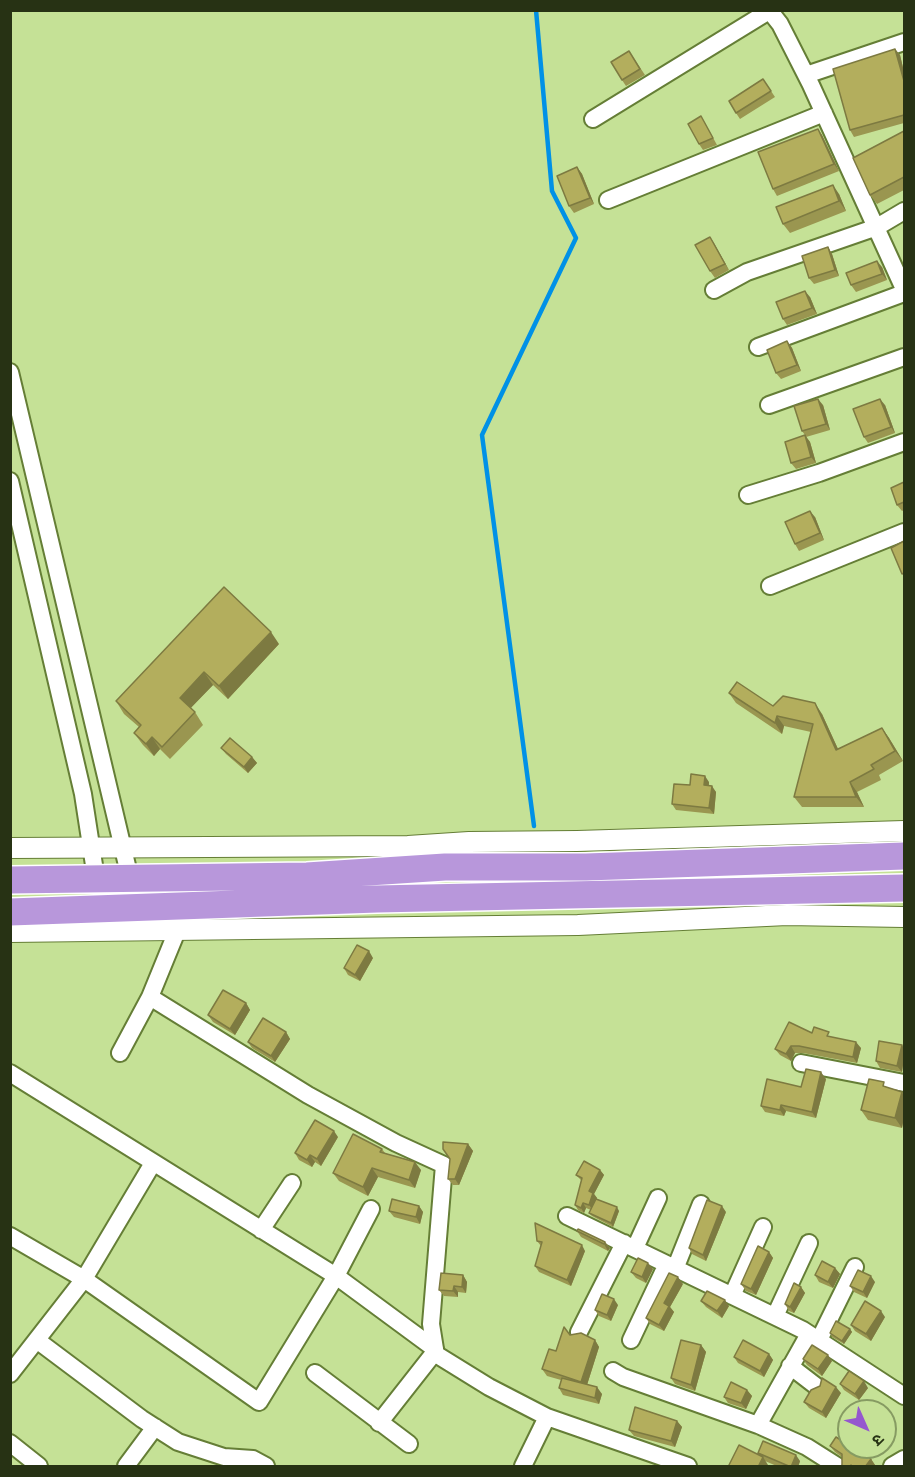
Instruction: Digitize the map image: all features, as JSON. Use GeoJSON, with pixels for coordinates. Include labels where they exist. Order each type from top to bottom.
{"type":"FeatureCollection","features":[{"type":"Feature","properties":{"kind":"highway"},"geometry":{"type":"LineString","coordinates":[[10,879],[306,876],[445,867],[586,867],[904,856]]}},
{"type":"Feature","properties":{"kind":"highway"},"geometry":{"type":"LineString","coordinates":[[10,912],[377,899],[904,888]]}},
{"type":"Feature","properties":{"kind":"street"},"geometry":{"type":"LineString","coordinates":[[593,119],[769,11],[780,24],[877,227],[904,291],[758,347]]}},
{"type":"Feature","properties":{"kind":"street"},"geometry":{"type":"LineString","coordinates":[[806,75],[904,42]]}},
{"type":"Feature","properties":{"kind":"street"},"geometry":{"type":"LineString","coordinates":[[608,200],[824,113]]}},
{"type":"Feature","properties":{"kind":"street"},"geometry":{"type":"LineString","coordinates":[[714,290],[747,272],[877,227],[904,210]]}},
{"type":"Feature","properties":{"kind":"street"},"geometry":{"type":"LineString","coordinates":[[769,405],[904,357]]}},
{"type":"Feature","properties":{"kind":"street"},"geometry":{"type":"LineString","coordinates":[[10,372],[130,878]]}},
{"type":"Feature","properties":{"kind":"street"},"geometry":{"type":"LineString","coordinates":[[748,495],[819,473],[904,442]]}},
{"type":"Feature","properties":{"kind":"street"},"geometry":{"type":"LineString","coordinates":[[10,482],[83,794],[96,878]]}},
{"type":"Feature","properties":{"kind":"street"},"geometry":{"type":"LineString","coordinates":[[770,586],[904,532]]}},
{"type":"Feature","properties":{"kind":"street"},"geometry":{"type":"LineString","coordinates":[[10,848],[408,846],[469,842],[904,831]]}},
{"type":"Feature","properties":{"kind":"street"},"geometry":{"type":"LineString","coordinates":[[10,932],[578,925],[787,915],[904,917]]}},
{"type":"Feature","properties":{"kind":"street"},"geometry":{"type":"LineString","coordinates":[[120,1053],[150,997],[177,931]]}},
{"type":"Feature","properties":{"kind":"street"},"geometry":{"type":"LineString","coordinates":[[150,997],[308,1095],[396,1143],[444,1165],[431,1324],[435,1351],[379,1423]]}},
{"type":"Feature","properties":{"kind":"street"},"geometry":{"type":"LineString","coordinates":[[801,1063],[904,1083]]}},
{"type":"Feature","properties":{"kind":"street"},"geometry":{"type":"LineString","coordinates":[[10,1074],[336,1276],[435,1351],[489,1387],[547,1417],[688,1467]]}},
{"type":"Feature","properties":{"kind":"street"},"geometry":{"type":"LineString","coordinates":[[10,1374],[38,1341],[84,1279],[153,1163]]}},
{"type":"Feature","properties":{"kind":"street"},"geometry":{"type":"LineString","coordinates":[[261,1230],[292,1183]]}},
{"type":"Feature","properties":{"kind":"street"},"geometry":{"type":"LineString","coordinates":[[579,1332],[658,1198]]}},
{"type":"Feature","properties":{"kind":"street"},"geometry":{"type":"LineString","coordinates":[[631,1340],[671,1268],[701,1204]]}},
{"type":"Feature","properties":{"kind":"street"},"geometry":{"type":"LineString","coordinates":[[14,1244],[84,1279],[259,1402],[336,1276],[371,1209]]}},
{"type":"Feature","properties":{"kind":"street"},"geometry":{"type":"LineString","coordinates":[[567,1216],[630,1245],[671,1268],[775,1316],[814,1337],[857,1368],[904,1396]]}},
{"type":"Feature","properties":{"kind":"street"},"geometry":{"type":"LineString","coordinates":[[732,1296],[763,1227]]}},
{"type":"Feature","properties":{"kind":"street"},"geometry":{"type":"LineString","coordinates":[[775,1316],[809,1243]]}},
{"type":"Feature","properties":{"kind":"street"},"geometry":{"type":"LineString","coordinates":[[758,1425],[790,1366],[814,1337],[855,1267]]}},
{"type":"Feature","properties":{"kind":"street"},"geometry":{"type":"LineString","coordinates":[[38,1341],[178,1442],[237,1462],[253,1460],[266,1467]]}},
{"type":"Feature","properties":{"kind":"street"},"geometry":{"type":"LineString","coordinates":[[790,1366],[816,1386]]}},
{"type":"Feature","properties":{"kind":"street"},"geometry":{"type":"LineString","coordinates":[[613,1371],[623,1377],[758,1425],[807,1447],[837,1467]]}},
{"type":"Feature","properties":{"kind":"street"},"geometry":{"type":"LineString","coordinates":[[315,1373],[409,1444]]}},
{"type":"Feature","properties":{"kind":"street"},"geometry":{"type":"LineString","coordinates":[[523,1467],[547,1417]]}},
{"type":"Feature","properties":{"kind":"street"},"geometry":{"type":"LineString","coordinates":[[126,1467],[155,1427]]}},
{"type":"Feature","properties":{"kind":"street"},"geometry":{"type":"LineString","coordinates":[[10,1443],[39,1467]]}},
{"type":"Feature","properties":{"kind":"street"},"geometry":{"type":"LineString","coordinates":[[892,1467],[904,1459]]}},
{"type":"Feature","properties":{"kind":"building"},"geometry":{"type":"Polygon","coordinates":[[[895,49],[904,81],[904,115],[850,130],[833,69],[895,49]]]}},
{"type":"Feature","properties":{"kind":"building"},"geometry":{"type":"Polygon","coordinates":[[[629,51],[640,69],[622,80],[611,62],[629,51]]]}},
{"type":"Feature","properties":{"kind":"building"},"geometry":{"type":"Polygon","coordinates":[[[763,79],[771,91],[736,113],[729,101],[763,79]]]}},
{"type":"Feature","properties":{"kind":"building"},"geometry":{"type":"Polygon","coordinates":[[[701,116],[713,138],[699,144],[688,124],[701,116]]]}},
{"type":"Feature","properties":{"kind":"building"},"geometry":{"type":"Polygon","coordinates":[[[818,129],[834,164],[773,189],[758,152],[818,129]]]}},
{"type":"Feature","properties":{"kind":"building"},"geometry":{"type":"Polygon","coordinates":[[[904,131],[904,177],[870,195],[853,158],[904,131]]]}},
{"type":"Feature","properties":{"kind":"building"},"geometry":{"type":"Polygon","coordinates":[[[577,167],[590,198],[569,206],[557,176],[577,167]]]}},
{"type":"Feature","properties":{"kind":"building"},"geometry":{"type":"Polygon","coordinates":[[[833,185],[839,201],[783,224],[776,207],[833,185]]]}},
{"type":"Feature","properties":{"kind":"building"},"geometry":{"type":"Polygon","coordinates":[[[710,237],[725,264],[710,271],[695,245],[710,237]]]}},
{"type":"Feature","properties":{"kind":"building"},"geometry":{"type":"Polygon","coordinates":[[[828,247],[835,270],[809,278],[802,256],[828,247]]]}},
{"type":"Feature","properties":{"kind":"building"},"geometry":{"type":"Polygon","coordinates":[[[877,261],[882,274],[851,285],[846,273],[877,261]]]}},
{"type":"Feature","properties":{"kind":"building"},"geometry":{"type":"Polygon","coordinates":[[[805,291],[812,308],[783,319],[776,302],[805,291]]]}},
{"type":"Feature","properties":{"kind":"building"},"geometry":{"type":"Polygon","coordinates":[[[787,341],[797,365],[776,373],[767,350],[787,341]]]}},
{"type":"Feature","properties":{"kind":"building"},"geometry":{"type":"Polygon","coordinates":[[[818,399],[826,424],[802,431],[794,406],[818,399]]]}},
{"type":"Feature","properties":{"kind":"building"},"geometry":{"type":"Polygon","coordinates":[[[880,399],[891,427],[864,437],[853,409],[880,399]]]}},
{"type":"Feature","properties":{"kind":"building"},"geometry":{"type":"Polygon","coordinates":[[[805,435],[811,457],[791,463],[785,442],[805,435]]]}},
{"type":"Feature","properties":{"kind":"building"},"geometry":{"type":"Polygon","coordinates":[[[904,482],[904,502],[897,505],[891,488],[904,482]]]}},
{"type":"Feature","properties":{"kind":"building"},"geometry":{"type":"Polygon","coordinates":[[[810,511],[820,533],[795,544],[785,522],[810,511]]]}},
{"type":"Feature","properties":{"kind":"building"},"geometry":{"type":"Polygon","coordinates":[[[904,541],[904,573],[902,574],[891,548],[904,541]]]}},
{"type":"Feature","properties":{"kind":"building"},"geometry":{"type":"Polygon","coordinates":[[[224,587],[271,632],[219,686],[204,672],[180,698],[195,712],[162,747],[152,737],[146,744],[134,733],[141,725],[116,701],[224,587]]]}},
{"type":"Feature","properties":{"kind":"building"},"geometry":{"type":"Polygon","coordinates":[[[737,682],[773,706],[783,696],[815,703],[836,750],[882,728],[895,751],[871,765],[874,769],[850,782],[856,797],[794,797],[813,724],[777,716],[775,723],[729,693],[737,682]]]}},
{"type":"Feature","properties":{"kind":"building"},"geometry":{"type":"Polygon","coordinates":[[[230,738],[252,757],[244,767],[221,748],[230,738]]]}},
{"type":"Feature","properties":{"kind":"building"},"geometry":{"type":"Polygon","coordinates":[[[691,774],[705,776],[704,785],[712,786],[709,808],[672,804],[674,784],[690,785],[691,774]]]}},
{"type":"Feature","properties":{"kind":"building"},"geometry":{"type":"Polygon","coordinates":[[[357,945],[369,951],[355,975],[344,968],[357,945]]]}},
{"type":"Feature","properties":{"kind":"building"},"geometry":{"type":"Polygon","coordinates":[[[223,990],[246,1003],[230,1029],[208,1015],[223,990]]]}},
{"type":"Feature","properties":{"kind":"building"},"geometry":{"type":"Polygon","coordinates":[[[263,1018],[286,1032],[271,1056],[248,1042],[263,1018]]]}},
{"type":"Feature","properties":{"kind":"building"},"geometry":{"type":"Polygon","coordinates":[[[789,1022],[812,1033],[814,1027],[829,1032],[827,1036],[856,1042],[853,1057],[799,1046],[791,1046],[786,1054],[775,1049],[789,1022]]]}},
{"type":"Feature","properties":{"kind":"building"},"geometry":{"type":"Polygon","coordinates":[[[879,1041],[902,1045],[897,1066],[876,1061],[879,1041]]]}},
{"type":"Feature","properties":{"kind":"building"},"geometry":{"type":"Polygon","coordinates":[[[806,1069],[821,1072],[812,1112],[781,1105],[780,1110],[761,1106],[767,1079],[801,1087],[806,1069]]]}},
{"type":"Feature","properties":{"kind":"building"},"geometry":{"type":"Polygon","coordinates":[[[869,1079],[884,1082],[883,1086],[902,1092],[895,1118],[861,1110],[869,1079]]]}},
{"type":"Feature","properties":{"kind":"building"},"geometry":{"type":"Polygon","coordinates":[[[315,1120],[334,1131],[317,1159],[310,1155],[307,1160],[295,1153],[315,1120]]]}},
{"type":"Feature","properties":{"kind":"building"},"geometry":{"type":"Polygon","coordinates":[[[353,1134],[382,1149],[380,1152],[415,1162],[409,1180],[372,1168],[363,1187],[333,1173],[353,1134]]]}},
{"type":"Feature","properties":{"kind":"building"},"geometry":{"type":"Polygon","coordinates":[[[443,1142],[468,1144],[455,1179],[448,1179],[450,1159],[443,1149],[443,1142]]]}},
{"type":"Feature","properties":{"kind":"building"},"geometry":{"type":"Polygon","coordinates":[[[584,1161],[600,1170],[589,1191],[593,1193],[589,1205],[583,1203],[581,1208],[575,1205],[582,1178],[576,1175],[584,1161]]]}},
{"type":"Feature","properties":{"kind":"building"},"geometry":{"type":"Polygon","coordinates":[[[392,1199],[419,1206],[416,1217],[389,1211],[392,1199]]]}},
{"type":"Feature","properties":{"kind":"building"},"geometry":{"type":"Polygon","coordinates":[[[596,1199],[617,1207],[611,1223],[589,1213],[596,1199]]]}},
{"type":"Feature","properties":{"kind":"building"},"geometry":{"type":"Polygon","coordinates":[[[707,1200],[722,1206],[703,1255],[689,1248],[707,1200]]]}},
{"type":"Feature","properties":{"kind":"building"},"geometry":{"type":"Polygon","coordinates":[[[535,1223],[582,1245],[567,1280],[535,1266],[542,1242],[537,1241],[535,1223]]]}},
{"type":"Feature","properties":{"kind":"building"},"geometry":{"type":"Polygon","coordinates":[[[578,1229],[605,1242],[604,1244],[577,1231],[578,1229]]]}},
{"type":"Feature","properties":{"kind":"building"},"geometry":{"type":"Polygon","coordinates":[[[758,1246],[769,1252],[751,1289],[741,1284],[758,1246]]]}},
{"type":"Feature","properties":{"kind":"building"},"geometry":{"type":"Polygon","coordinates":[[[638,1258],[648,1263],[642,1277],[631,1272],[638,1258]]]}},
{"type":"Feature","properties":{"kind":"building"},"geometry":{"type":"Polygon","coordinates":[[[822,1261],[835,1268],[828,1282],[815,1275],[822,1261]]]}},
{"type":"Feature","properties":{"kind":"building"},"geometry":{"type":"Polygon","coordinates":[[[858,1270],[871,1276],[863,1292],[850,1286],[858,1270]]]}},
{"type":"Feature","properties":{"kind":"building"},"geometry":{"type":"Polygon","coordinates":[[[441,1273],[463,1275],[462,1287],[454,1286],[453,1291],[439,1290],[441,1273]]]}},
{"type":"Feature","properties":{"kind":"building"},"geometry":{"type":"Polygon","coordinates":[[[669,1273],[678,1277],[664,1303],[669,1306],[659,1325],[646,1318],[669,1273]]]}},
{"type":"Feature","properties":{"kind":"building"},"geometry":{"type":"Polygon","coordinates":[[[794,1283],[801,1287],[790,1307],[785,1304],[794,1283]]]}},
{"type":"Feature","properties":{"kind":"building"},"geometry":{"type":"Polygon","coordinates":[[[707,1291],[725,1300],[717,1311],[701,1301],[707,1291]]]}},
{"type":"Feature","properties":{"kind":"building"},"geometry":{"type":"Polygon","coordinates":[[[602,1294],[614,1299],[607,1315],[595,1310],[602,1294]]]}},
{"type":"Feature","properties":{"kind":"building"},"geometry":{"type":"Polygon","coordinates":[[[865,1301],[881,1311],[866,1334],[851,1325],[865,1301]]]}},
{"type":"Feature","properties":{"kind":"building"},"geometry":{"type":"Polygon","coordinates":[[[836,1321],[850,1329],[842,1341],[830,1333],[836,1321]]]}},
{"type":"Feature","properties":{"kind":"building"},"geometry":{"type":"Polygon","coordinates":[[[564,1327],[570,1335],[581,1333],[595,1340],[581,1382],[542,1369],[549,1349],[556,1351],[564,1327]]]}},
{"type":"Feature","properties":{"kind":"building"},"geometry":{"type":"Polygon","coordinates":[[[681,1340],[701,1345],[691,1385],[671,1378],[681,1340]]]}},
{"type":"Feature","properties":{"kind":"building"},"geometry":{"type":"Polygon","coordinates":[[[743,1340],[769,1354],[760,1371],[734,1357],[743,1340]]]}},
{"type":"Feature","properties":{"kind":"building"},"geometry":{"type":"Polygon","coordinates":[[[812,1345],[828,1355],[818,1369],[803,1359],[812,1345]]]}},
{"type":"Feature","properties":{"kind":"building"},"geometry":{"type":"Polygon","coordinates":[[[849,1371],[864,1381],[855,1394],[840,1384],[849,1371]]]}},
{"type":"Feature","properties":{"kind":"building"},"geometry":{"type":"Polygon","coordinates":[[[562,1378],[597,1387],[595,1398],[559,1388],[562,1378]]]}},
{"type":"Feature","properties":{"kind":"building"},"geometry":{"type":"Polygon","coordinates":[[[822,1378],[836,1387],[822,1412],[804,1402],[811,1390],[820,1386],[822,1378]]]}},
{"type":"Feature","properties":{"kind":"building"},"geometry":{"type":"Polygon","coordinates":[[[731,1382],[747,1390],[741,1403],[724,1397],[731,1382]]]}},
{"type":"Feature","properties":{"kind":"building"},"geometry":{"type":"Polygon","coordinates":[[[635,1407],[677,1421],[671,1441],[629,1430],[635,1407]]]}},
{"type":"Feature","properties":{"kind":"building"},"geometry":{"type":"Polygon","coordinates":[[[836,1437],[837,1438],[837,1451],[830,1446],[836,1437]]]}},
{"type":"Feature","properties":{"kind":"building"},"geometry":{"type":"Polygon","coordinates":[[[763,1441],[796,1455],[791,1467],[758,1453],[763,1441]]]}},
{"type":"Feature","properties":{"kind":"building"},"geometry":{"type":"Polygon","coordinates":[[[739,1445],[763,1457],[758,1467],[728,1467],[739,1445]]]}},
{"type":"Feature","properties":{"kind":"building"},"geometry":{"type":"Polygon","coordinates":[[[842,1459],[871,1459],[865,1467],[851,1465],[850,1467],[839,1467],[842,1465],[842,1459]]]}},
{"type":"Feature","properties":{"kind":"waterway"},"geometry":{"type":"LineString","coordinates":[[534,826],[482,435],[576,238],[552,191],[536,10]]}}]}
